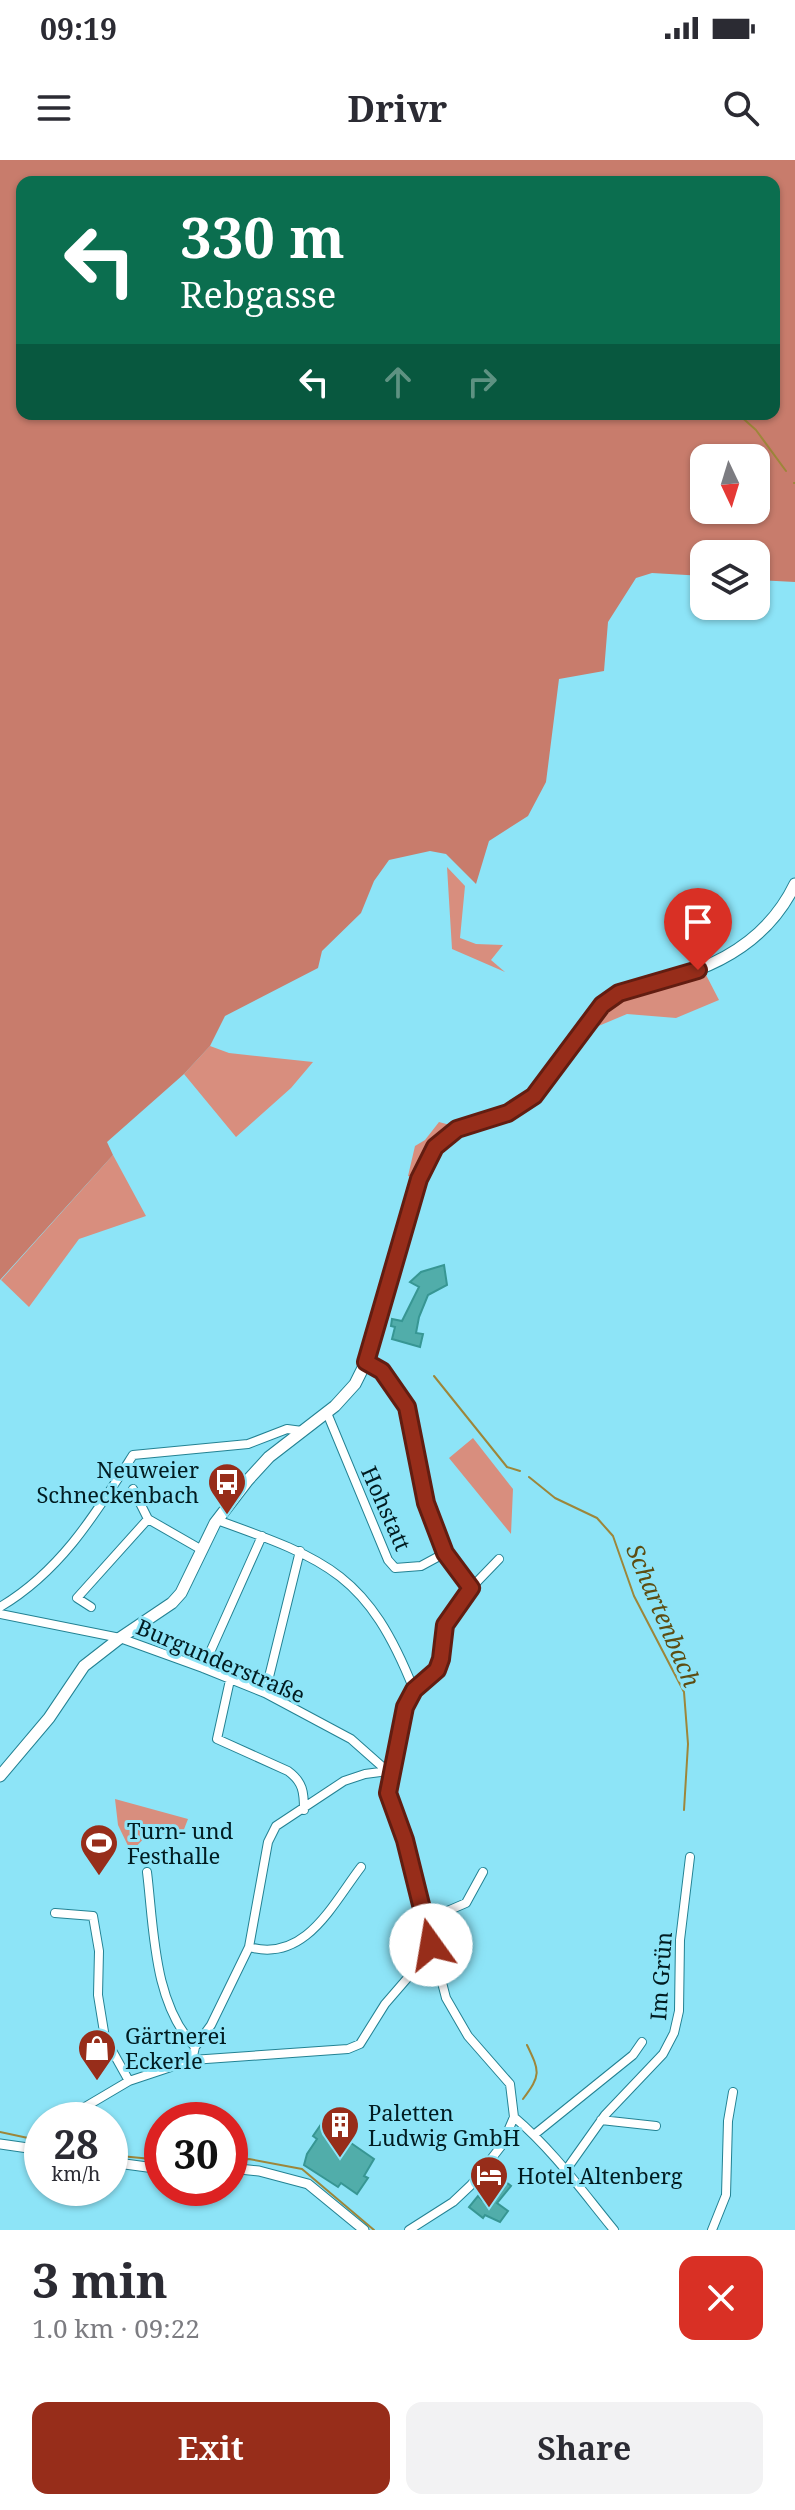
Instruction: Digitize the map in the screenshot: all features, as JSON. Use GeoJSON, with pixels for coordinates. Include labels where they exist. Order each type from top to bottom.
{"type":"FeatureCollection","features":[{"type":"Feature","properties":{"kind":"main road"},"geometry":{"type":"LineString","coordinates":[[0,1776],[49,1718],[84,1666],[172,1603],[181,1593],[217,1520],[269,1457],[327,1413],[355,1384],[366,1362],[419,1179],[435,1147],[457,1129],[508,1113],[534,1096],[596,1013],[619,993],[698,970],[725,958],[751,940],[774,919],[795,884]]}},
{"type":"Feature","properties":{"kind":"street"},"geometry":{"type":"LineString","coordinates":[[366,1362],[382,1371],[407,1407],[426,1503],[445,1553],[471,1588]]}},
{"type":"Feature","properties":{"kind":"street","name":"Hohstatt"},"geometry":{"type":"LineString","coordinates":[[327,1413],[388,1560],[395,1568],[421,1566],[445,1553]]}},
{"type":"Feature","properties":{"kind":"street"},"geometry":{"type":"LineString","coordinates":[[0,1607],[49,1572],[95,1516],[133,1455],[248,1444],[287,1429],[303,1431]]}},
{"type":"Feature","properties":{"kind":"street"},"geometry":{"type":"LineString","coordinates":[[133,1489],[148,1519],[202,1550]]}},
{"type":"Feature","properties":{"kind":"street"},"geometry":{"type":"LineString","coordinates":[[91,1607],[77,1598],[148,1519]]}},
{"type":"Feature","properties":{"kind":"street"},"geometry":{"type":"LineString","coordinates":[[217,1520],[300,1551],[340,1574],[371,1608],[396,1646],[414,1690]]}},
{"type":"Feature","properties":{"kind":"street"},"geometry":{"type":"LineString","coordinates":[[203,1668],[262,1536]]}},
{"type":"Feature","properties":{"kind":"street"},"geometry":{"type":"LineString","coordinates":[[265,1693],[300,1551]]}},
{"type":"Feature","properties":{"kind":"street"},"geometry":{"type":"LineString","coordinates":[[409,2230],[453,2202],[471,2185],[502,2145],[514,2117],[510,2084],[468,2036],[446,1998],[405,1840],[388,1793],[389,1771],[405,1707],[414,1690],[437,1670],[445,1625],[471,1588],[499,1559]]}},
{"type":"Feature","properties":{"kind":"street","name":"Burgunderstraße"},"geometry":{"type":"LineString","coordinates":[[0,1614],[120,1638],[265,1693],[351,1739],[389,1771]]}},
{"type":"Feature","properties":{"kind":"street"},"geometry":{"type":"LineString","coordinates":[[230,1680],[217,1739],[298,1778],[304,1790],[304,1810]]}},
{"type":"Feature","properties":{"kind":"street"},"geometry":{"type":"LineString","coordinates":[[192,2060],[195,2047],[211,2025],[249,1947],[268,1842],[276,1826],[344,1781],[389,1771]]}},
{"type":"Feature","properties":{"kind":"street","name":"Im Grün"},"geometry":{"type":"LineString","coordinates":[[566,2170],[601,2120],[663,2054],[674,2033],[679,2011],[680,1940],[690,1857]]}},
{"type":"Feature","properties":{"kind":"street"},"geometry":{"type":"LineString","coordinates":[[249,1947],[272,1951],[290,1947],[310,1935],[361,1867]]}},
{"type":"Feature","properties":{"kind":"street"},"geometry":{"type":"LineString","coordinates":[[147,1872],[166,1996],[184,2035],[195,2047]]}},
{"type":"Feature","properties":{"kind":"street"},"geometry":{"type":"LineString","coordinates":[[93,2102],[129,2081],[192,2060],[348,2049],[360,2044],[385,2004],[417,1967],[419,1958],[414,1931],[417,1924],[466,1903],[483,1872]]}},
{"type":"Feature","properties":{"kind":"street"},"geometry":{"type":"LineString","coordinates":[[55,1913],[93,1916],[99,1951],[98,1995],[105,2038],[129,2081]]}},
{"type":"Feature","properties":{"kind":"street"},"geometry":{"type":"LineString","coordinates":[[535,2134],[633,2055],[642,2042]]}},
{"type":"Feature","properties":{"kind":"street"},"geometry":{"type":"LineString","coordinates":[[712,2230],[726,2195],[728,2121],[733,2092]]}},
{"type":"Feature","properties":{"kind":"street"},"geometry":{"type":"LineString","coordinates":[[514,2117],[535,2134],[614,2230]]}},
{"type":"Feature","properties":{"kind":"street"},"geometry":{"type":"LineString","coordinates":[[601,2120],[656,2126]]}},
{"type":"Feature","properties":{"kind":"street"},"geometry":{"type":"LineString","coordinates":[[0,2144],[24,2147]]}},
{"type":"Feature","properties":{"kind":"street"},"geometry":{"type":"LineString","coordinates":[[248,2171],[308,2184],[364,2230]]}},
{"type":"Feature","properties":{"kind":"shaded area"},"geometry":{"type":"Polygon","coordinates":[[[0,160],[795,160],[795,582],[770,581],[770,540],[690,540],[690,575],[652,573],[636,578],[608,622],[604,671],[559,679],[546,782],[528,816],[489,841],[476,884],[446,854],[430,851],[389,860],[374,881],[361,913],[322,951],[318,968],[225,1016],[210,1046],[184,1074],[107,1142],[113,1155],[0,1280],[0,160]]]}},
{"type":"Feature","properties":{"kind":"shaded area"},"geometry":{"type":"Polygon","coordinates":[[[447,867],[465,886],[460,938],[476,944],[503,945],[491,960],[505,972],[452,949],[447,867]]]}},
{"type":"Feature","properties":{"kind":"shaded area"},"geometry":{"type":"Polygon","coordinates":[[[704,971],[719,1000],[676,1018],[627,1014],[589,1030],[617,1002],[704,971]]]}},
{"type":"Feature","properties":{"kind":"shaded area"},"geometry":{"type":"Polygon","coordinates":[[[210,1046],[229,1053],[313,1062],[291,1088],[236,1137],[184,1074],[210,1046]]]}},
{"type":"Feature","properties":{"kind":"shaded area"},"geometry":{"type":"Polygon","coordinates":[[[439,1122],[450,1125],[441,1130],[415,1177],[408,1176],[415,1146],[425,1140],[439,1122]]]}},
{"type":"Feature","properties":{"kind":"shaded area"},"geometry":{"type":"Polygon","coordinates":[[[113,1155],[146,1216],[79,1239],[29,1307],[1,1280],[113,1155]]]}},
{"type":"Feature","properties":{"kind":"shaded area"},"geometry":{"type":"Polygon","coordinates":[[[473,1438],[513,1489],[511,1534],[449,1458],[473,1438]]]}},
{"type":"Feature","properties":{"kind":"shaded area"},"geometry":{"type":"Polygon","coordinates":[[[115,1799],[188,1819],[181,1837],[151,1831],[131,1852],[118,1825],[115,1799]]]}},
{"type":"Feature","properties":{"kind":"building"},"geometry":{"type":"Polygon","coordinates":[[[444,1265],[447,1285],[428,1295],[419,1317],[416,1333],[423,1334],[420,1347],[392,1339],[395,1327],[391,1326],[392,1319],[402,1321],[419,1287],[410,1282],[421,1272],[444,1265]]]}},
{"type":"Feature","properties":{"kind":"building","name":"Paletten Ludwig GmbH"},"geometry":{"type":"Polygon","coordinates":[[[322,2123],[374,2159],[364,2176],[368,2178],[357,2194],[341,2183],[338,2187],[304,2165],[317,2139],[313,2136],[322,2123]]]}},
{"type":"Feature","properties":{"kind":"building","name":"Hotel Altenberg"},"geometry":{"type":"Polygon","coordinates":[[[500,2177],[511,2186],[497,2203],[508,2211],[500,2222],[485,2215],[483,2218],[469,2207],[478,2196],[482,2200],[500,2177]]]}},
{"type":"Feature","properties":{"kind":"waterway"},"geometry":{"type":"LineString","coordinates":[[745,420],[756,430],[786,471]]}},
{"type":"Feature","properties":{"kind":"waterway","name":"Schartenbach"},"geometry":{"type":"LineString","coordinates":[[434,1376],[507,1467],[520,1471]]}},
{"type":"Feature","properties":{"kind":"waterway","name":"Schartenbach"},"geometry":{"type":"LineString","coordinates":[[529,1477],[555,1498],[597,1518],[613,1536],[634,1596],[684,1692],[688,1744],[684,1810]]}},
{"type":"Feature","properties":{"kind":"waterway"},"geometry":{"type":"LineString","coordinates":[[523,2099],[537,2073],[527,2045]]}},
{"type":"Feature","properties":{"kind":"waterway"},"geometry":{"type":"LineString","coordinates":[[0,2132],[24,2137]]}},
{"type":"Feature","properties":{"kind":"waterway"},"geometry":{"type":"LineString","coordinates":[[128,2157],[144,2158]]}},
{"type":"Feature","properties":{"kind":"waterway"},"geometry":{"type":"LineString","coordinates":[[248,2159],[302,2169],[374,2230]]}},
{"type":"Feature","properties":{"kind":"place","name":"Neuweier Schneckenbach"},"geometry":{"type":"Point","coordinates":[227,1516]}},
{"type":"Feature","properties":{"kind":"place","name":"Turn- und Festhalle"},"geometry":{"type":"Point","coordinates":[99,1877]}},
{"type":"Feature","properties":{"kind":"place","name":"Gärtnerei Eckerle"},"geometry":{"type":"Point","coordinates":[97,2082]}},
{"type":"Feature","properties":{"kind":"place","name":"Paletten Ludwig GmbH"},"geometry":{"type":"Point","coordinates":[340,2159]}},
{"type":"Feature","properties":{"kind":"place","name":"Hotel Altenberg"},"geometry":{"type":"Point","coordinates":[489,2209]}},
{"type":"Feature","properties":{"kind":"route"},"geometry":{"type":"LineString","coordinates":[[431,1945],[405,1840],[388,1793],[405,1707],[414,1690],[437,1670],[445,1625],[471,1588],[445,1553],[426,1503],[407,1407],[382,1371],[366,1362],[419,1179],[435,1147],[457,1129],[508,1113],[534,1096],[602,1005],[619,993],[698,970]]}}]}
